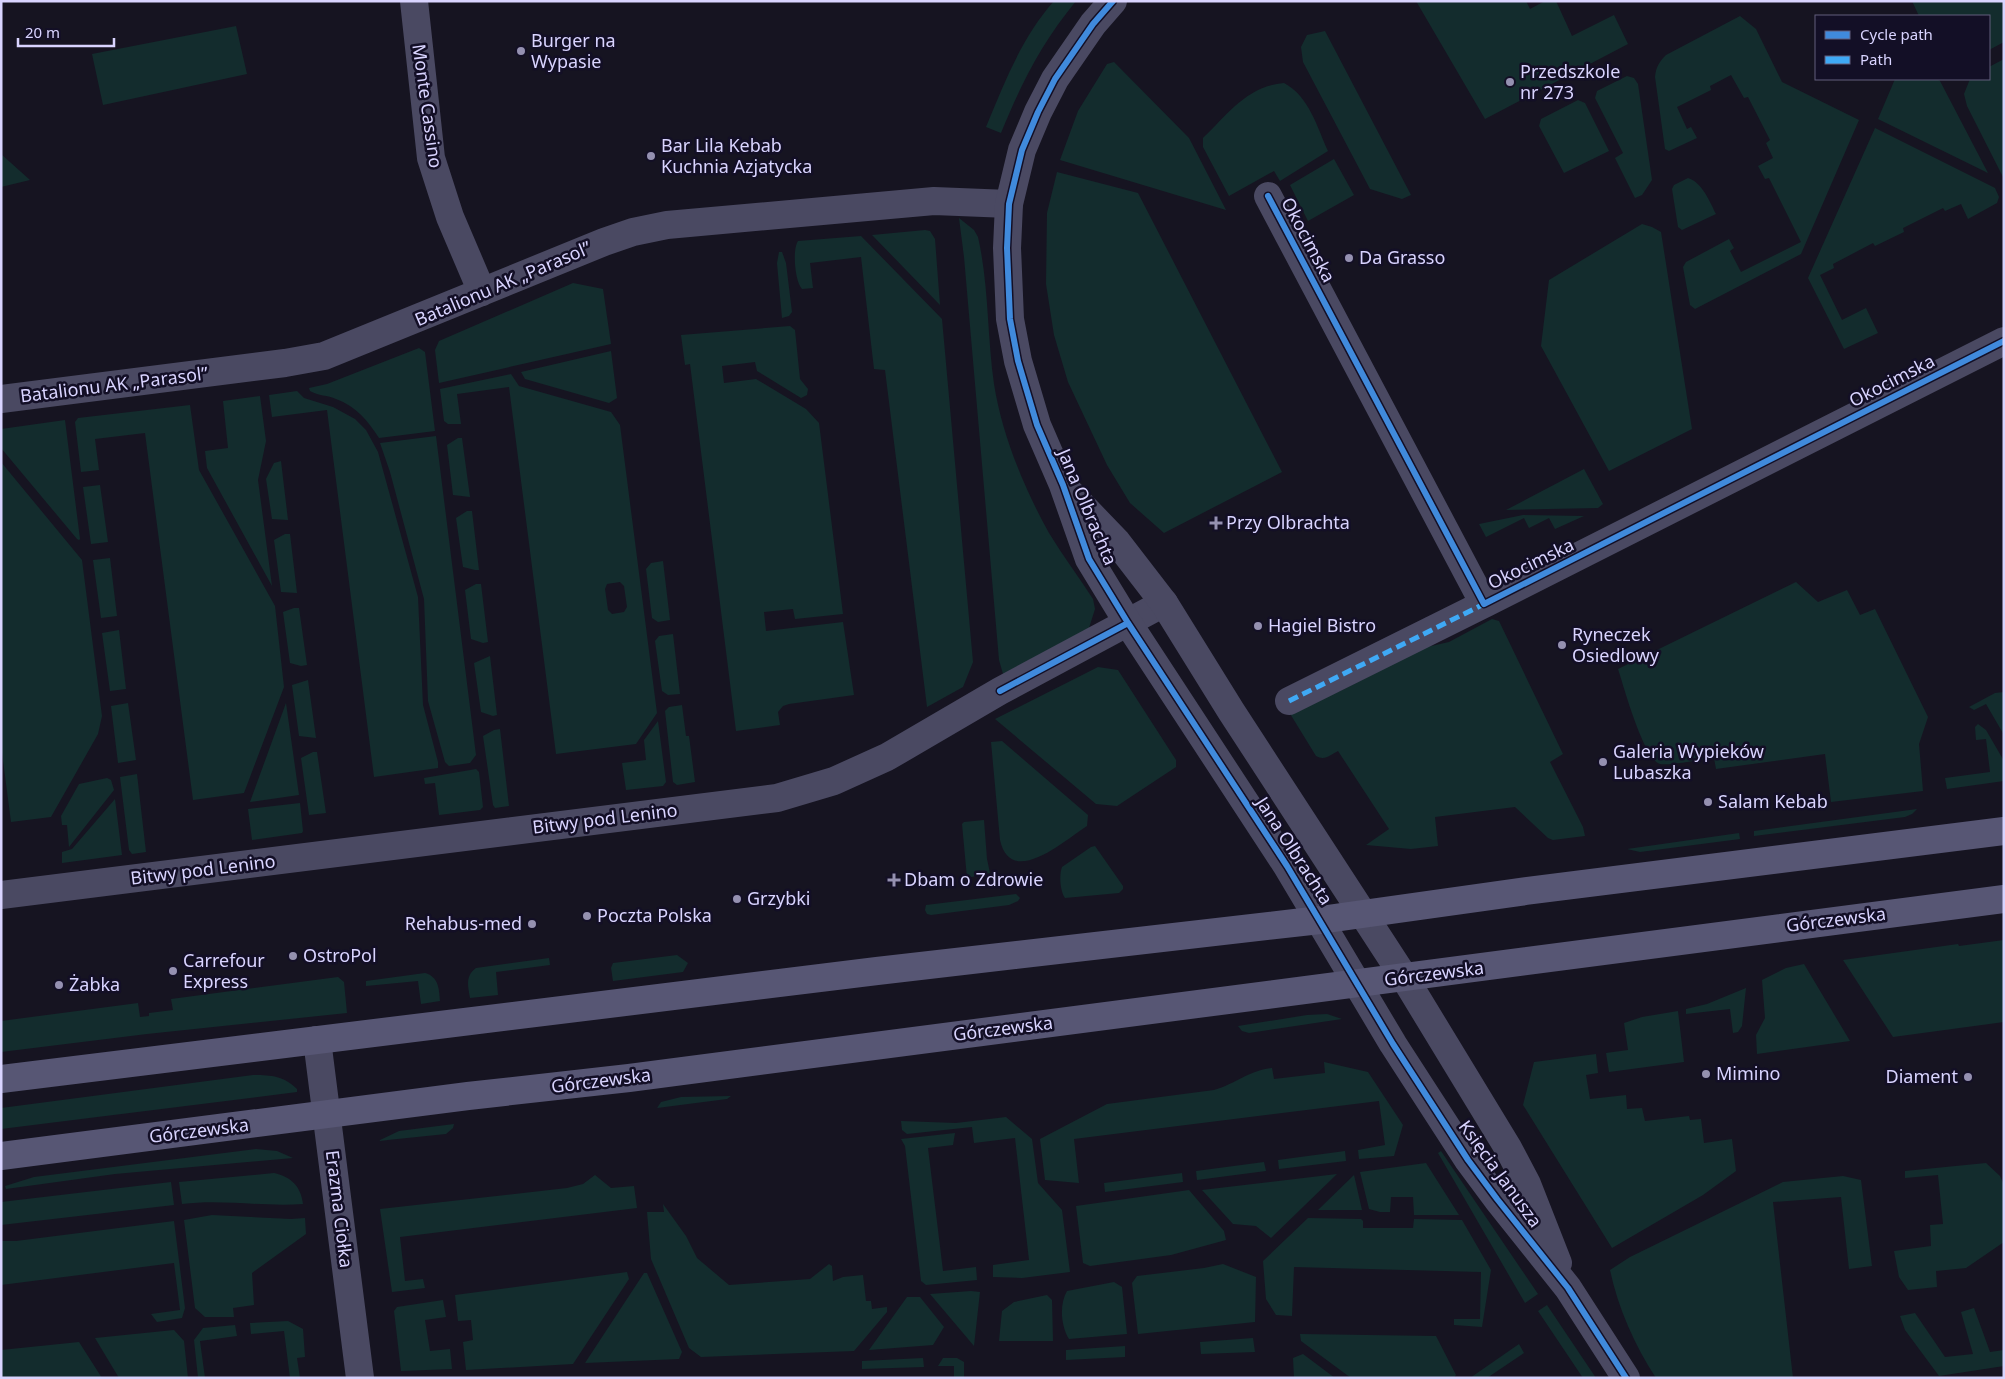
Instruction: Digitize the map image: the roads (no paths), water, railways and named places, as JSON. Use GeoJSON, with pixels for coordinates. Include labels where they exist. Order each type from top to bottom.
{"type":"FeatureCollection","features":[{"type":"Feature","properties":{"kind":"main road"},"geometry":{"type":"LineString","coordinates":[[1,1079],[867,972],[1320,920],[1526,890],[2004,831]]}},
{"type":"Feature","properties":{"kind":"main road","name":"Górczewska"},"geometry":{"type":"LineString","coordinates":[[1,1156],[629,1078],[2004,899]]}},
{"type":"Feature","properties":{"kind":"street","name":"Monte Cassino"},"geometry":{"type":"LineString","coordinates":[[414,1],[431,158],[450,217],[482,292]]}},
{"type":"Feature","properties":{"kind":"street","name":"Jana Olbrachta"},"geometry":{"type":"LineString","coordinates":[[1113,1],[1093,24],[1055,79],[1038,112],[1022,150],[1014,177],[1009,204],[1008,248],[1010,319],[1018,361],[1037,425],[1063,485],[1089,559],[1128,623],[1273,844],[1357,984]]}},
{"type":"Feature","properties":{"kind":"street","name":"Okocimska"},"geometry":{"type":"LineString","coordinates":[[1268,196],[1484,604]]}},
{"type":"Feature","properties":{"kind":"street","name":"Batalionu AK „Parasol”"},"geometry":{"type":"LineString","coordinates":[[1,399],[285,364],[324,356],[604,242],[633,232],[667,225],[934,201],[1009,204]]}},
{"type":"Feature","properties":{"kind":"street","name":"Okocimska"},"geometry":{"type":"LineString","coordinates":[[1289,701],[2004,341]]}},
{"type":"Feature","properties":{"kind":"street","name":"Jana Olbrachta"},"geometry":{"type":"LineString","coordinates":[[1063,485],[1117,542],[1164,603],[1231,712],[1404,977]]}},
{"type":"Feature","properties":{"kind":"street","name":"Bitwy pod Lenino"},"geometry":{"type":"LineString","coordinates":[[1,895],[777,798],[834,781],[887,757],[1000,691],[1164,603]]}},
{"type":"Feature","properties":{"kind":"street","name":"Księcia Janusza"},"geometry":{"type":"LineString","coordinates":[[1404,977],[1508,1148],[1527,1184],[1568,1288]]}},
{"type":"Feature","properties":{"kind":"street","name":"Księcia Janusza"},"geometry":{"type":"LineString","coordinates":[[1357,984],[1392,1044],[1468,1160],[1568,1288],[1626,1378]]}},
{"type":"Feature","properties":{"kind":"street","name":"Erazma Ciołka"},"geometry":{"type":"LineString","coordinates":[[317,1040],[360,1378]]}},
{"type":"Feature","properties":{"kind":"place","name":"Burger na Wypasie"},"geometry":{"type":"Point","coordinates":[521,51]}},
{"type":"Feature","properties":{"kind":"place","name":"Przedszkole nr 273"},"geometry":{"type":"Point","coordinates":[1510,82]}},
{"type":"Feature","properties":{"kind":"place","name":"Bar Lila Kebab Kuchnia Azjatycka"},"geometry":{"type":"Point","coordinates":[651,156]}},
{"type":"Feature","properties":{"kind":"place","name":"Da Grasso"},"geometry":{"type":"Point","coordinates":[1349,258]}},
{"type":"Feature","properties":{"kind":"place","name":"Przy Olbrachta"},"geometry":{"type":"Point","coordinates":[1216,523]}},
{"type":"Feature","properties":{"kind":"place","name":"Hagiel Bistro"},"geometry":{"type":"Point","coordinates":[1258,626]}},
{"type":"Feature","properties":{"kind":"place","name":"Ryneczek Osiedlowy"},"geometry":{"type":"Point","coordinates":[1562,645]}},
{"type":"Feature","properties":{"kind":"place","name":"Galeria Wypieków Lubaszka"},"geometry":{"type":"Point","coordinates":[1603,762]}},
{"type":"Feature","properties":{"kind":"place","name":"Salam Kebab"},"geometry":{"type":"Point","coordinates":[1708,802]}},
{"type":"Feature","properties":{"kind":"place","name":"Dbam o Zdrowie"},"geometry":{"type":"Point","coordinates":[894,880]}},
{"type":"Feature","properties":{"kind":"place","name":"Grzybki"},"geometry":{"type":"Point","coordinates":[737,899]}},
{"type":"Feature","properties":{"kind":"place","name":"Poczta Polska"},"geometry":{"type":"Point","coordinates":[587,916]}},
{"type":"Feature","properties":{"kind":"place","name":"Rehabus-med"},"geometry":{"type":"Point","coordinates":[532,924]}},
{"type":"Feature","properties":{"kind":"place","name":"OstroPol"},"geometry":{"type":"Point","coordinates":[293,956]}},
{"type":"Feature","properties":{"kind":"place","name":"Carrefour Express"},"geometry":{"type":"Point","coordinates":[173,971]}},
{"type":"Feature","properties":{"kind":"place","name":"Żabka"},"geometry":{"type":"Point","coordinates":[59,985]}},
{"type":"Feature","properties":{"kind":"place","name":"Mimino"},"geometry":{"type":"Point","coordinates":[1706,1074]}},
{"type":"Feature","properties":{"kind":"place","name":"Diament"},"geometry":{"type":"Point","coordinates":[1968,1077]}}]}
